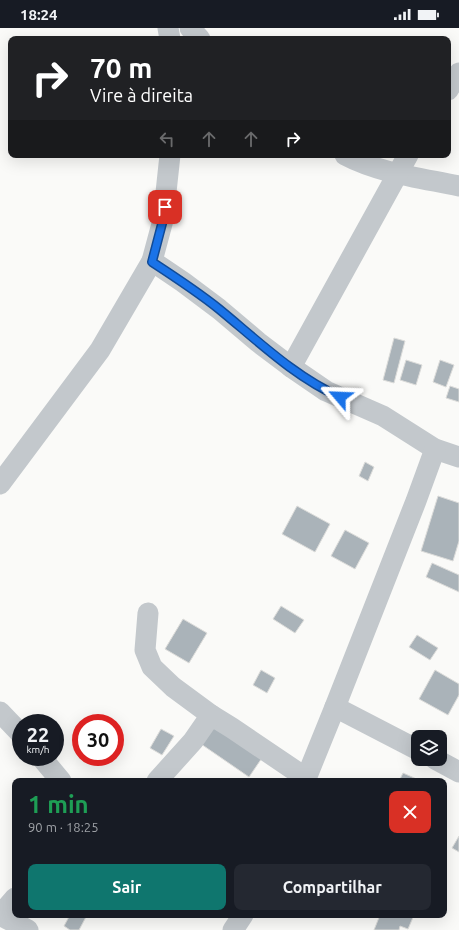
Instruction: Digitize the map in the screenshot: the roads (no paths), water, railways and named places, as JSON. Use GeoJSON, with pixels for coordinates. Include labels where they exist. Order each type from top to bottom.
{"type":"FeatureCollection","features":[{"type":"Feature","properties":{"kind":"street"},"geometry":{"type":"LineString","coordinates":[[190,28],[197,36]]}},
{"type":"Feature","properties":{"kind":"street"},"geometry":{"type":"LineString","coordinates":[[451,85],[459,73]]}},
{"type":"Feature","properties":{"kind":"street"},"geometry":{"type":"LineString","coordinates":[[0,484],[100,350],[152,262],[163,220],[170,158]]}},
{"type":"Feature","properties":{"kind":"street"},"geometry":{"type":"LineString","coordinates":[[350,158],[397,174],[459,186]]}},
{"type":"Feature","properties":{"kind":"street"},"geometry":{"type":"LineString","coordinates":[[291,367],[406,158]]}},
{"type":"Feature","properties":{"kind":"street"},"geometry":{"type":"LineString","coordinates":[[152,262],[183,282],[219,309],[258,342],[326,391],[383,416],[435,449],[459,457]]}},
{"type":"Feature","properties":{"kind":"street"},"geometry":{"type":"LineString","coordinates":[[306,778],[336,707],[435,449]]}},
{"type":"Feature","properties":{"kind":"street"},"geometry":{"type":"LineString","coordinates":[[148,613],[145,650],[152,667],[173,687],[302,778]]}},
{"type":"Feature","properties":{"kind":"street"},"geometry":{"type":"LineString","coordinates":[[336,707],[411,746]]}},
{"type":"Feature","properties":{"kind":"street"},"geometry":{"type":"LineString","coordinates":[[0,712],[12,725]]}},
{"type":"Feature","properties":{"kind":"street"},"geometry":{"type":"LineString","coordinates":[[160,778],[193,741],[211,715]]}},
{"type":"Feature","properties":{"kind":"street"},"geometry":{"type":"LineString","coordinates":[[49,766],[59,778]]}},
{"type":"Feature","properties":{"kind":"street"},"geometry":{"type":"LineString","coordinates":[[447,766],[459,772]]}},
{"type":"Feature","properties":{"kind":"street"},"geometry":{"type":"LineString","coordinates":[[12,901],[0,915],[28,930]]}},
{"type":"Feature","properties":{"kind":"street"},"geometry":{"type":"LineString","coordinates":[[233,930],[241,918]]}}]}
